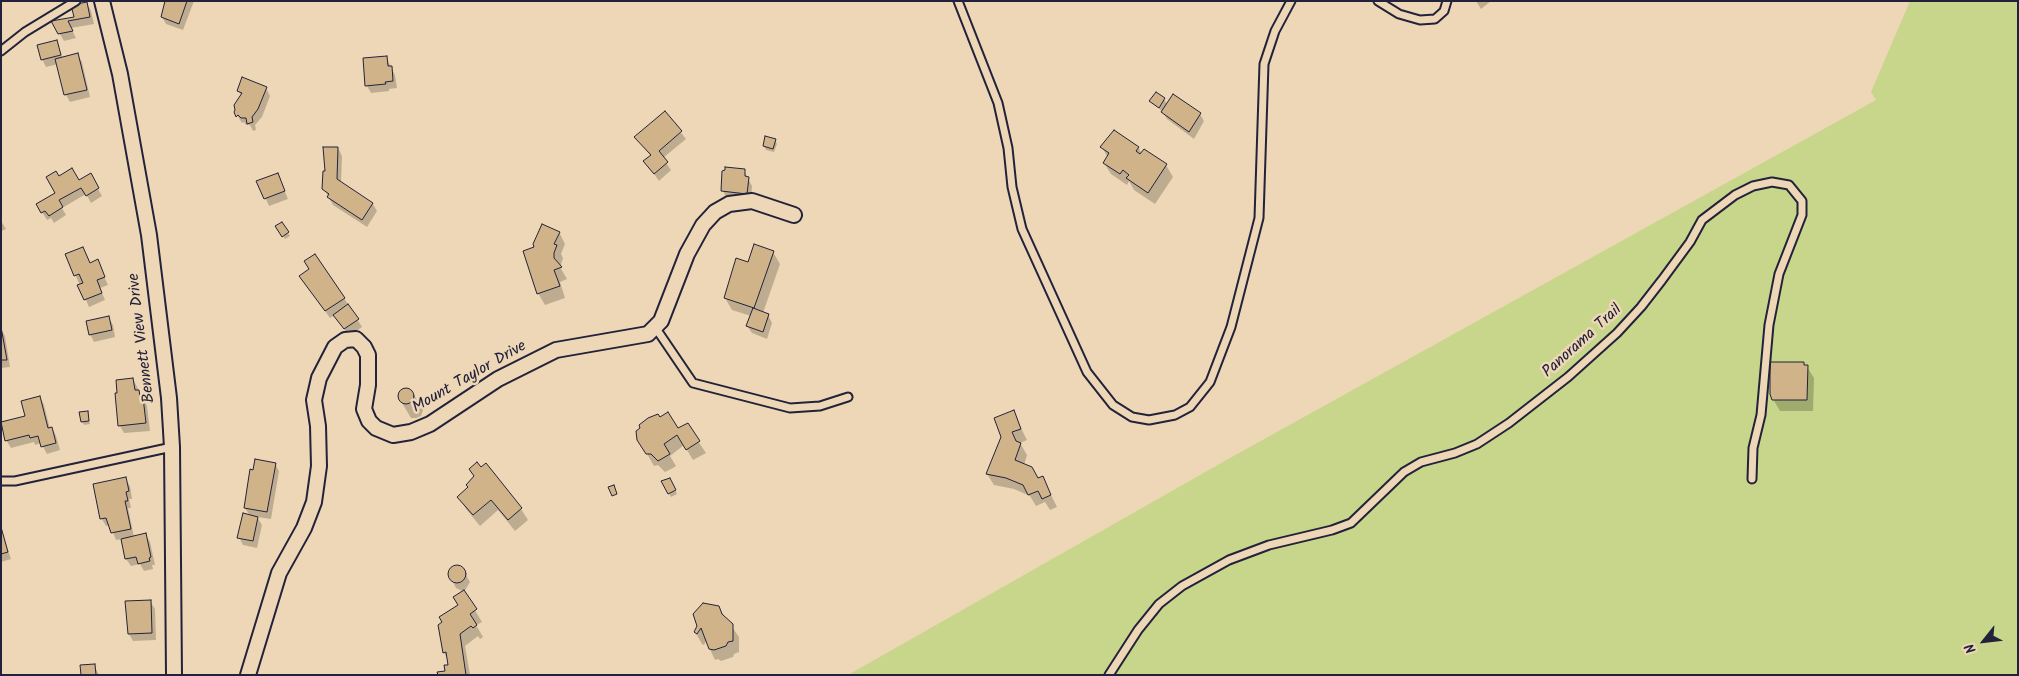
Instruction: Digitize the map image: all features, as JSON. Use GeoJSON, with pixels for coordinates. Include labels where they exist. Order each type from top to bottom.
{"type":"FeatureCollection","features":[{"type":"Feature","properties":{"kind":"street","name":"Bennett View Drive"},"geometry":{"type":"LineString","coordinates":[[102,1],[120,74],[149,235],[169,398],[172,447],[174,675]]}},
{"type":"Feature","properties":{"kind":"street"},"geometry":{"type":"LineString","coordinates":[[655,327],[661,321],[687,254],[703,225],[714,212],[729,204],[752,201],[794,215]]}},
{"type":"Feature","properties":{"kind":"street","name":"Mount Taylor Drive"},"geometry":{"type":"LineString","coordinates":[[248,675],[279,573],[304,528],[314,502],[319,466],[318,426],[314,400],[319,378],[335,347],[345,340],[356,339],[364,347],[368,356],[368,385],[364,409],[369,421],[376,428],[393,435],[411,432],[430,424],[498,379],[556,350],[648,334],[655,327]]}},
{"type":"Feature","properties":{"kind":"lane"},"geometry":{"type":"LineString","coordinates":[[1,52],[32,27],[76,1]]}},
{"type":"Feature","properties":{"kind":"lane"},"geometry":{"type":"LineString","coordinates":[[958,1],[998,103],[1008,148],[1012,186],[1022,229],[1087,372],[1112,405],[1132,417],[1149,420],[1175,415],[1190,407],[1210,382],[1231,327],[1260,218],[1264,64],[1275,31],[1291,1]]}},
{"type":"Feature","properties":{"kind":"lane"},"geometry":{"type":"LineString","coordinates":[[1378,1],[1398,14],[1420,20],[1435,19],[1444,11],[1447,1]]}},
{"type":"Feature","properties":{"kind":"lane","name":"Panorama Trail"},"geometry":{"type":"LineString","coordinates":[[1109,675],[1138,630],[1159,604],[1182,586],[1229,560],[1253,551],[1292,539],[1332,530],[1351,523],[1404,472],[1421,462],[1455,453],[1477,444],[1508,423],[1568,377],[1617,333],[1657,286],[1690,242],[1702,220],[1735,194],[1753,186],[1772,182],[1788,185],[1802,201],[1802,216],[1779,274],[1769,325],[1760,415],[1753,448],[1752,479]]}},
{"type":"Feature","properties":{"kind":"lane"},"geometry":{"type":"LineString","coordinates":[[655,327],[693,383],[790,408],[820,406],[848,397]]}},
{"type":"Feature","properties":{"kind":"lane"},"geometry":{"type":"LineString","coordinates":[[1,481],[15,481],[172,447]]}},
{"type":"Feature","properties":{"kind":"green space"},"geometry":{"type":"Polygon","coordinates":[[[1910,1],[2018,1],[2018,675],[848,675],[1230,458],[1876,100],[1871,92],[1910,1]]]}},
{"type":"Feature","properties":{"kind":"building"},"geometry":{"type":"Polygon","coordinates":[[[165,1],[187,1],[179,24],[161,17],[165,1]]]}},
{"type":"Feature","properties":{"kind":"building"},"geometry":{"type":"Polygon","coordinates":[[[87,2],[90,17],[68,21],[73,31],[58,34],[51,21],[74,17],[71,5],[87,2]]]}},
{"type":"Feature","properties":{"kind":"building"},"geometry":{"type":"Polygon","coordinates":[[[57,40],[61,55],[41,60],[37,45],[57,40]]]}},
{"type":"Feature","properties":{"kind":"building"},"geometry":{"type":"Polygon","coordinates":[[[78,53],[87,90],[64,95],[55,59],[78,53]]]}},
{"type":"Feature","properties":{"kind":"building"},"geometry":{"type":"Polygon","coordinates":[[[387,56],[388,66],[392,66],[393,81],[385,82],[386,84],[365,86],[363,58],[387,56]]]}},
{"type":"Feature","properties":{"kind":"building"},"geometry":{"type":"Polygon","coordinates":[[[242,77],[267,87],[258,109],[252,117],[253,122],[247,124],[246,118],[241,118],[238,115],[236,117],[234,112],[234,105],[242,93],[237,91],[242,77]]]}},
{"type":"Feature","properties":{"kind":"building"},"geometry":{"type":"Polygon","coordinates":[[[1156,92],[1165,98],[1159,108],[1149,101],[1156,92]]]}},
{"type":"Feature","properties":{"kind":"building"},"geometry":{"type":"Polygon","coordinates":[[[1173,94],[1201,113],[1189,132],[1161,112],[1173,94]]]}},
{"type":"Feature","properties":{"kind":"building"},"geometry":{"type":"Polygon","coordinates":[[[665,111],[682,131],[659,151],[668,162],[654,174],[643,161],[651,155],[634,137],[665,111]]]}},
{"type":"Feature","properties":{"kind":"building"},"geometry":{"type":"Polygon","coordinates":[[[1114,130],[1139,147],[1136,151],[1140,154],[1144,149],[1167,164],[1148,193],[1126,178],[1129,175],[1123,170],[1120,174],[1103,163],[1109,153],[1100,147],[1114,130]]]}},
{"type":"Feature","properties":{"kind":"building"},"geometry":{"type":"Polygon","coordinates":[[[765,136],[776,139],[773,149],[763,146],[765,136]]]}},
{"type":"Feature","properties":{"kind":"building"},"geometry":{"type":"Polygon","coordinates":[[[323,147],[338,147],[337,179],[373,203],[362,220],[327,197],[329,194],[322,189],[323,171],[325,171],[323,147]]]}},
{"type":"Feature","properties":{"kind":"building"},"geometry":{"type":"Polygon","coordinates":[[[725,167],[745,169],[745,176],[749,177],[747,194],[721,191],[722,171],[725,170],[725,167]]]}},
{"type":"Feature","properties":{"kind":"building"},"geometry":{"type":"Polygon","coordinates":[[[72,168],[79,180],[91,173],[99,188],[86,196],[81,188],[59,200],[63,207],[49,216],[45,211],[41,213],[36,204],[55,193],[46,177],[56,171],[59,176],[72,168]]]}},
{"type":"Feature","properties":{"kind":"building"},"geometry":{"type":"Polygon","coordinates":[[[278,173],[285,191],[264,199],[256,181],[278,173]]]}},
{"type":"Feature","properties":{"kind":"building"},"geometry":{"type":"Polygon","coordinates":[[[282,222],[289,232],[282,237],[275,226],[282,222]]]}},
{"type":"Feature","properties":{"kind":"building"},"geometry":{"type":"Polygon","coordinates":[[[542,224],[560,232],[554,244],[557,245],[554,258],[562,267],[554,270],[560,286],[537,294],[523,251],[534,247],[533,244],[542,224]]]}},
{"type":"Feature","properties":{"kind":"building"},"geometry":{"type":"Polygon","coordinates":[[[754,244],[774,251],[754,308],[724,298],[736,258],[748,262],[754,244]]]}},
{"type":"Feature","properties":{"kind":"building"},"geometry":{"type":"Polygon","coordinates":[[[83,247],[90,263],[98,259],[105,277],[97,280],[102,293],[84,300],[77,285],[83,283],[79,274],[74,276],[65,254],[83,247]]]}},
{"type":"Feature","properties":{"kind":"building"},"geometry":{"type":"Polygon","coordinates":[[[315,254],[345,298],[325,311],[299,276],[309,269],[304,261],[315,254]]]}},
{"type":"Feature","properties":{"kind":"building"},"geometry":{"type":"Polygon","coordinates":[[[348,304],[359,319],[344,329],[333,315],[348,304]]]}},
{"type":"Feature","properties":{"kind":"building"},"geometry":{"type":"Polygon","coordinates":[[[753,308],[769,314],[763,332],[746,326],[753,308]]]}},
{"type":"Feature","properties":{"kind":"building"},"geometry":{"type":"Polygon","coordinates":[[[109,316],[112,330],[89,335],[86,321],[109,316]]]}},
{"type":"Feature","properties":{"kind":"building"},"geometry":{"type":"Polygon","coordinates":[[[1,327],[7,360],[1,360],[1,327]]]}},
{"type":"Feature","properties":{"kind":"building"},"geometry":{"type":"Polygon","coordinates":[[[1770,362],[1804,362],[1804,365],[1808,365],[1807,400],[1772,400],[1770,394],[1770,362]]]}},
{"type":"Feature","properties":{"kind":"building"},"geometry":{"type":"Polygon","coordinates":[[[133,378],[135,390],[139,390],[140,397],[143,397],[146,423],[118,426],[115,393],[117,393],[116,380],[133,378]]]}},
{"type":"Feature","properties":{"kind":"building"},"geometry":{"type":"Polygon","coordinates":[[[403,388],[409,388],[414,393],[412,402],[403,404],[398,399],[398,393],[403,388]]]}},
{"type":"Feature","properties":{"kind":"building"},"geometry":{"type":"Polygon","coordinates":[[[40,396],[48,428],[52,427],[56,443],[41,447],[38,436],[30,438],[29,435],[5,441],[1,422],[25,416],[21,401],[40,396]]]}},
{"type":"Feature","properties":{"kind":"building"},"geometry":{"type":"Polygon","coordinates":[[[1014,410],[1021,429],[1012,432],[1016,441],[1021,443],[1015,460],[1032,467],[1038,478],[1043,476],[1051,495],[1042,499],[1038,491],[1028,495],[1023,485],[1006,478],[986,474],[1001,437],[994,418],[1014,410]]]}},
{"type":"Feature","properties":{"kind":"building"},"geometry":{"type":"Polygon","coordinates":[[[88,411],[89,421],[81,422],[79,412],[88,411]]]}},
{"type":"Feature","properties":{"kind":"building"},"geometry":{"type":"Polygon","coordinates":[[[668,412],[678,428],[688,423],[700,441],[686,450],[677,435],[664,444],[670,454],[658,461],[651,454],[646,454],[637,440],[636,431],[640,428],[639,425],[648,418],[658,414],[660,417],[668,412]]]}},
{"type":"Feature","properties":{"kind":"building"},"geometry":{"type":"Polygon","coordinates":[[[255,459],[276,463],[267,512],[244,508],[250,469],[253,470],[255,459]]]}},
{"type":"Feature","properties":{"kind":"building"},"geometry":{"type":"Polygon","coordinates":[[[477,462],[481,467],[486,463],[522,508],[508,520],[491,500],[473,515],[457,497],[468,487],[466,485],[474,476],[469,469],[477,462]]]}},
{"type":"Feature","properties":{"kind":"building"},"geometry":{"type":"Polygon","coordinates":[[[126,477],[129,491],[126,492],[128,501],[125,501],[131,529],[111,533],[106,518],[100,519],[93,484],[126,477]]]}},
{"type":"Feature","properties":{"kind":"building"},"geometry":{"type":"Polygon","coordinates":[[[670,478],[676,490],[668,494],[661,481],[670,478]]]}},
{"type":"Feature","properties":{"kind":"building"},"geometry":{"type":"Polygon","coordinates":[[[614,485],[617,494],[612,496],[608,487],[614,485]]]}},
{"type":"Feature","properties":{"kind":"building"},"geometry":{"type":"Polygon","coordinates":[[[243,513],[258,517],[253,541],[237,538],[243,513]]]}},
{"type":"Feature","properties":{"kind":"building"},"geometry":{"type":"Polygon","coordinates":[[[1,527],[8,552],[1,554],[1,527]]]}},
{"type":"Feature","properties":{"kind":"building"},"geometry":{"type":"Polygon","coordinates":[[[146,533],[151,557],[149,558],[150,561],[138,564],[136,557],[125,559],[121,539],[146,533]]]}},
{"type":"Feature","properties":{"kind":"building"},"geometry":{"type":"Polygon","coordinates":[[[457,565],[463,568],[466,574],[463,580],[457,583],[451,580],[448,574],[451,568],[457,565]]]}},
{"type":"Feature","properties":{"kind":"building"},"geometry":{"type":"Polygon","coordinates":[[[464,590],[477,609],[470,614],[477,625],[473,628],[471,626],[460,634],[466,675],[438,675],[437,672],[445,671],[444,665],[448,665],[446,652],[443,653],[438,625],[442,622],[439,617],[458,605],[453,597],[464,590]]]}},
{"type":"Feature","properties":{"kind":"building"},"geometry":{"type":"Polygon","coordinates":[[[151,600],[152,633],[128,634],[125,601],[151,600]]]}},
{"type":"Feature","properties":{"kind":"building"},"geometry":{"type":"Polygon","coordinates":[[[703,603],[719,606],[722,614],[733,624],[733,641],[728,642],[726,646],[714,650],[709,649],[701,628],[697,634],[694,632],[697,626],[693,614],[703,603]]]}},
{"type":"Feature","properties":{"kind":"building"},"geometry":{"type":"Polygon","coordinates":[[[95,664],[96,675],[81,675],[80,665],[95,664]]]}}]}
